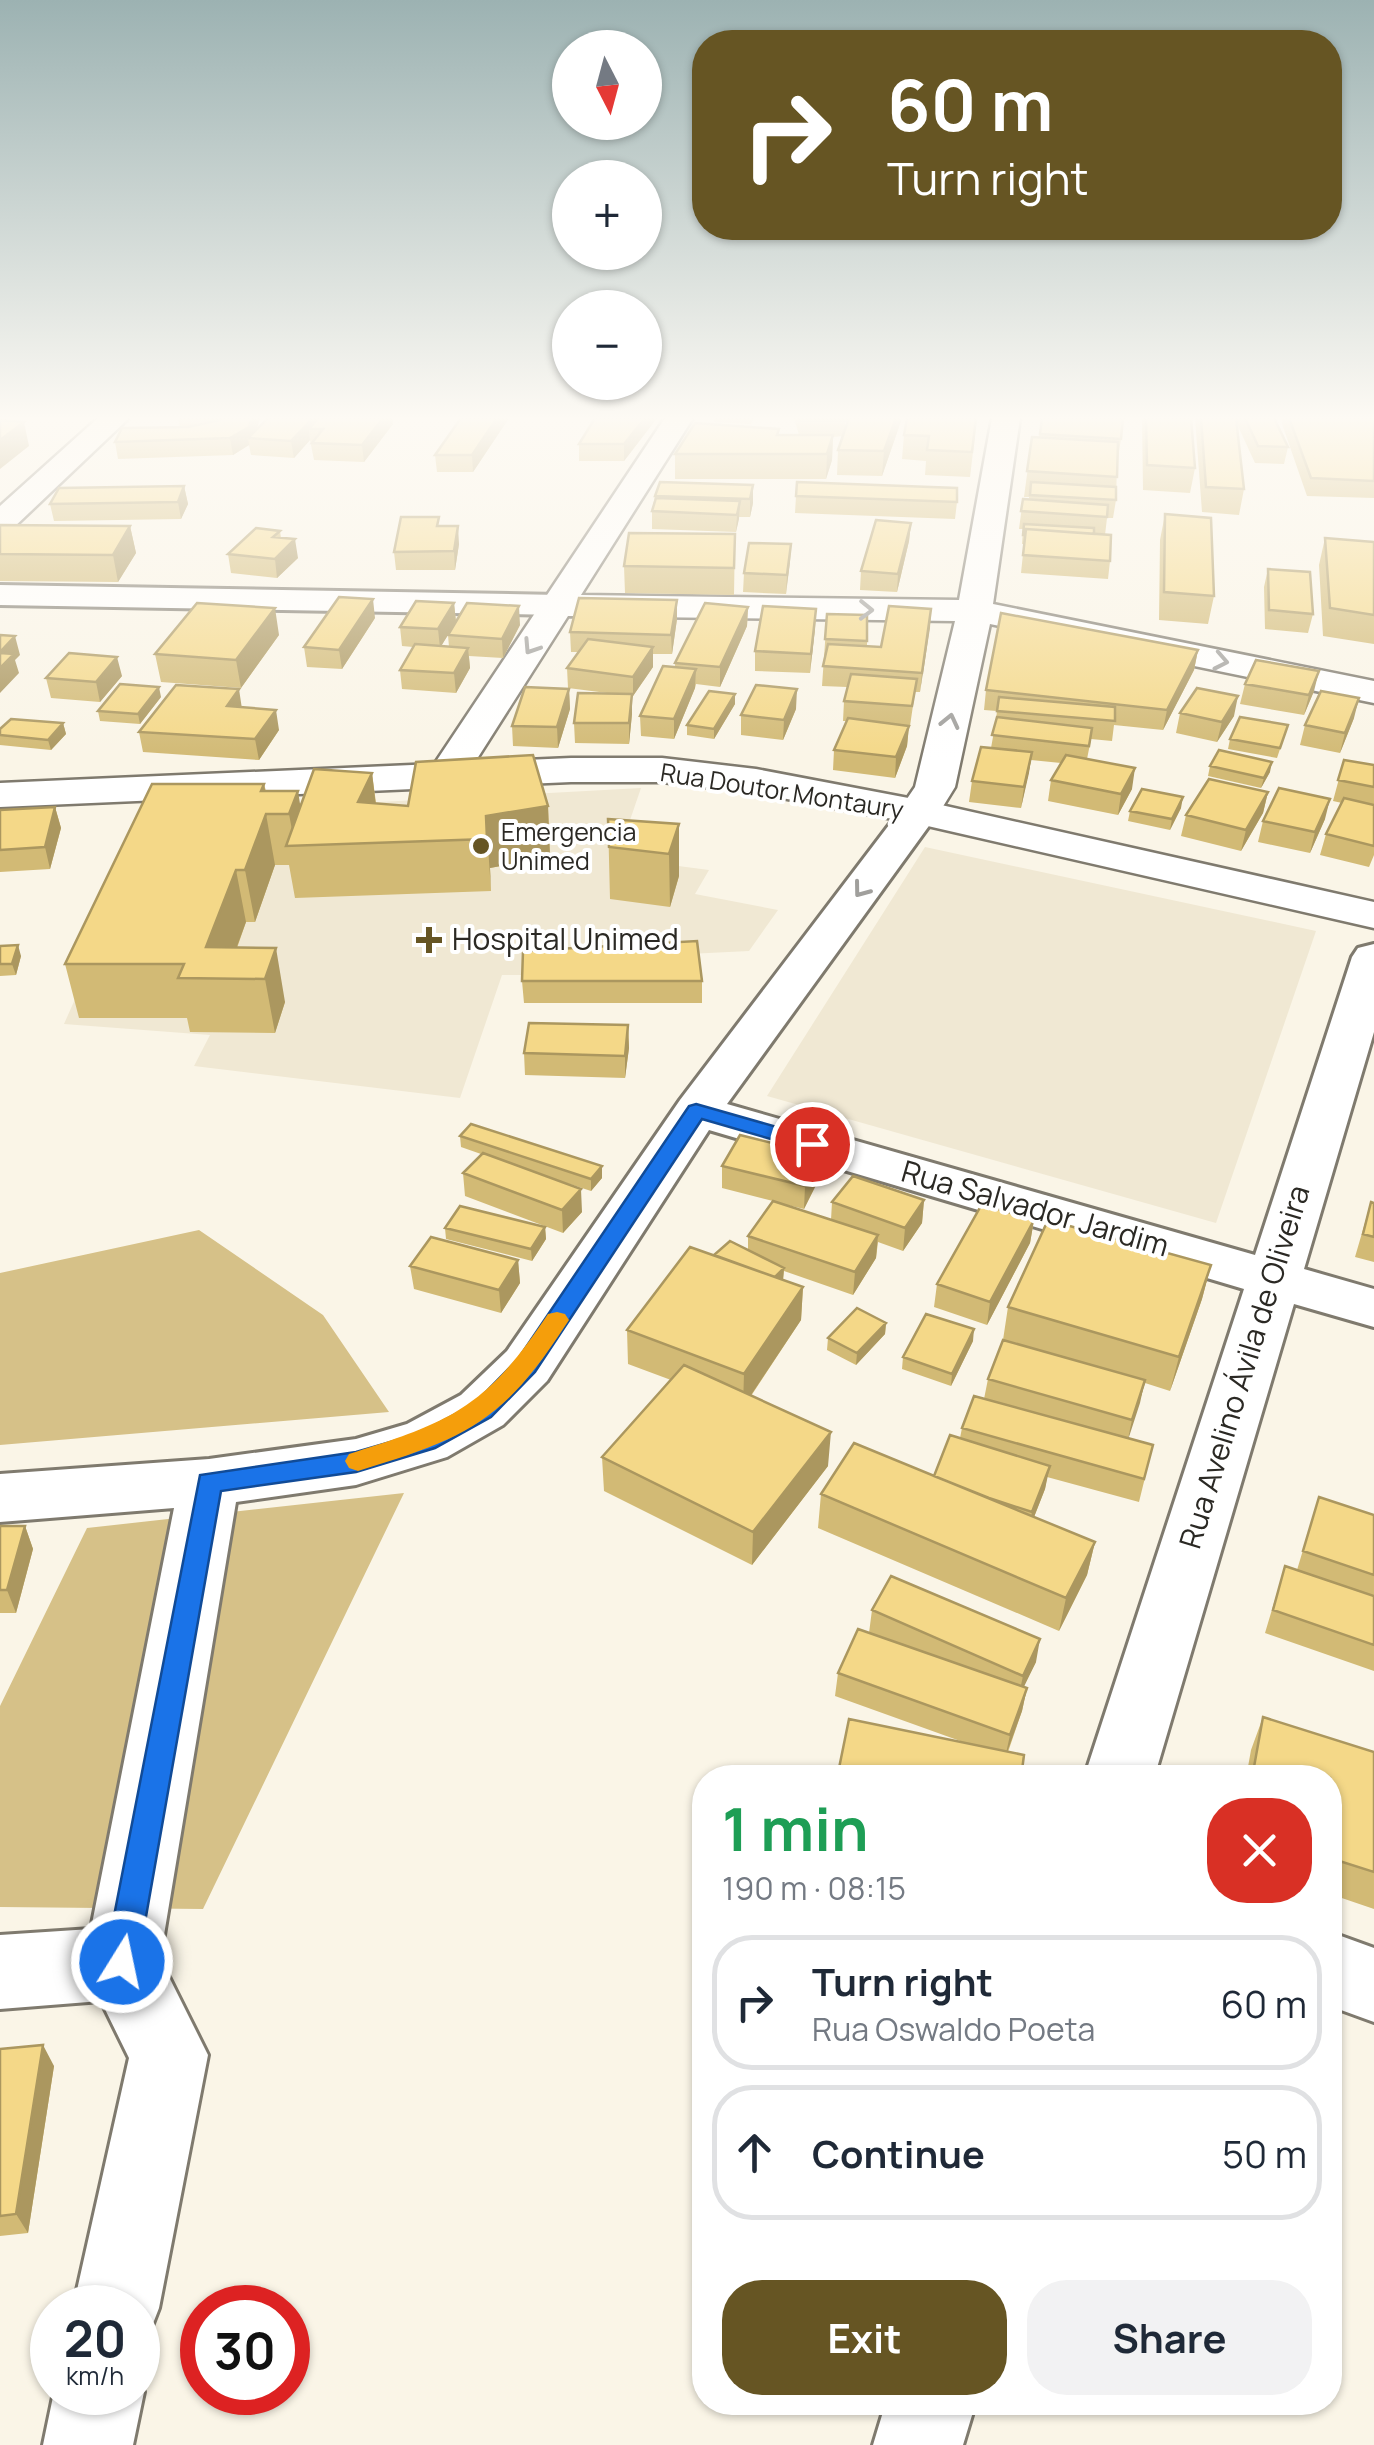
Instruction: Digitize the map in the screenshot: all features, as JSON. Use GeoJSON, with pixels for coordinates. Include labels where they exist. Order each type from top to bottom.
{"type":"FeatureCollection","features":[{"type":"Feature","properties":{"kind":"street"},"geometry":{"type":"LineString","coordinates":[[447,774],[606,532]]}},
{"type":"Feature","properties":{"kind":"street"},"geometry":{"type":"LineString","coordinates":[[0,1498],[210,1482],[356,1462],[426,1441],[482,1410],[526,1366],[696,1110],[935,787],[975,612],[988,532]]}},
{"type":"Feature","properties":{"kind":"street"},"geometry":{"type":"LineString","coordinates":[[0,595],[975,612],[1374,692]]}},
{"type":"Feature","properties":{"kind":"street","name":"Rua Doutor Montaury"},"geometry":{"type":"LineString","coordinates":[[0,795],[447,774],[662,770],[756,782],[919,812],[1374,915]]}},
{"type":"Feature","properties":{"kind":"street","name":"Rua Avelino Ávila de Oliveira"},"geometry":{"type":"LineString","coordinates":[[1123,1765],[1271,1278],[1374,957]]}},
{"type":"Feature","properties":{"kind":"street","name":"Rua Salvador Jardim"},"geometry":{"type":"LineString","coordinates":[[696,1110],[1374,1308]]}},
{"type":"Feature","properties":{"kind":"street"},"geometry":{"type":"LineString","coordinates":[[121,2285],[169,2055],[122,1962],[210,1482]]}},
{"type":"Feature","properties":{"kind":"street"},"geometry":{"type":"LineString","coordinates":[[0,1972],[122,1962]]}},
{"type":"Feature","properties":{"kind":"street"},"geometry":{"type":"LineString","coordinates":[[1342,1973],[1374,1985]]}},
{"type":"Feature","properties":{"kind":"street"},"geometry":{"type":"LineString","coordinates":[[88,2445],[94,2415]]}},
{"type":"Feature","properties":{"kind":"street"},"geometry":{"type":"LineString","coordinates":[[918,2445],[927,2415]]}},
{"type":"Feature","properties":{"kind":"shaded area","name":"Hospital Unimed"},"geometry":{"type":"Polygon","coordinates":[[[641,788],[617,858],[709,870],[695,894],[778,910],[749,951],[546,961],[545,975],[502,975],[460,1098],[194,1066],[210,1035],[64,1024],[157,814],[641,788]]]}},
{"type":"Feature","properties":{"kind":"shaded area"},"geometry":{"type":"Polygon","coordinates":[[[925,847],[1316,931],[1216,1223],[767,1096],[925,847]]]}},
{"type":"Feature","properties":{"kind":"shaded area"},"geometry":{"type":"Polygon","coordinates":[[[199,1230],[323,1315],[389,1412],[0,1445],[0,1273],[199,1230]]]}},
{"type":"Feature","properties":{"kind":"shaded area"},"geometry":{"type":"Polygon","coordinates":[[[404,1493],[203,1909],[0,1907],[0,1706],[87,1528],[404,1493]]]}},
{"type":"Feature","properties":{"kind":"building"},"geometry":{"type":"Polygon","coordinates":[[[0,532],[126,532],[113,555],[0,554],[0,532]]]}},
{"type":"Feature","properties":{"kind":"building"},"geometry":{"type":"Polygon","coordinates":[[[252,532],[279,532],[273,537],[295,539],[275,559],[228,554],[252,532]]]}},
{"type":"Feature","properties":{"kind":"building"},"geometry":{"type":"Polygon","coordinates":[[[398,532],[457,532],[454,551],[394,552],[398,532]]]}},
{"type":"Feature","properties":{"kind":"building"},"geometry":{"type":"Polygon","coordinates":[[[872,532],[909,532],[898,574],[861,571],[872,532]]]}},
{"type":"Feature","properties":{"kind":"building"},"geometry":{"type":"Polygon","coordinates":[[[1026,532],[1111,535],[1110,561],[1023,555],[1026,532]]]}},
{"type":"Feature","properties":{"kind":"building"},"geometry":{"type":"Polygon","coordinates":[[[1165,532],[1212,532],[1214,596],[1164,592],[1165,532]]]}},
{"type":"Feature","properties":{"kind":"building"},"geometry":{"type":"Polygon","coordinates":[[[629,533],[735,534],[734,568],[624,566],[629,533]]]}},
{"type":"Feature","properties":{"kind":"building"},"geometry":{"type":"Polygon","coordinates":[[[1325,538],[1374,542],[1374,615],[1330,608],[1325,538]]]}},
{"type":"Feature","properties":{"kind":"building"},"geometry":{"type":"Polygon","coordinates":[[[749,543],[791,544],[787,575],[744,573],[749,543]]]}},
{"type":"Feature","properties":{"kind":"building"},"geometry":{"type":"Polygon","coordinates":[[[1268,569],[1310,572],[1313,614],[1269,610],[1268,569]]]}},
{"type":"Feature","properties":{"kind":"building"},"geometry":{"type":"Polygon","coordinates":[[[339,597],[373,599],[339,650],[304,647],[339,597]]]}},
{"type":"Feature","properties":{"kind":"building"},"geometry":{"type":"Polygon","coordinates":[[[579,598],[677,600],[671,635],[570,632],[579,598]]]}},
{"type":"Feature","properties":{"kind":"building"},"geometry":{"type":"Polygon","coordinates":[[[416,601],[454,603],[438,629],[400,627],[416,601]]]}},
{"type":"Feature","properties":{"kind":"building"},"geometry":{"type":"Polygon","coordinates":[[[197,603],[275,608],[236,660],[155,654],[197,603]]]}},
{"type":"Feature","properties":{"kind":"building"},"geometry":{"type":"Polygon","coordinates":[[[467,603],[519,606],[502,639],[448,635],[467,603]]]}},
{"type":"Feature","properties":{"kind":"building"},"geometry":{"type":"Polygon","coordinates":[[[705,603],[748,607],[720,667],[675,663],[705,603]]]}},
{"type":"Feature","properties":{"kind":"building"},"geometry":{"type":"Polygon","coordinates":[[[763,606],[816,609],[811,654],[755,651],[763,606]]]}},
{"type":"Feature","properties":{"kind":"building"},"geometry":{"type":"Polygon","coordinates":[[[889,606],[931,609],[922,673],[823,666],[828,644],[881,647],[889,606]]]}},
{"type":"Feature","properties":{"kind":"building"},"geometry":{"type":"Polygon","coordinates":[[[1001,613],[1198,650],[1167,710],[986,690],[1001,613]]]}},
{"type":"Feature","properties":{"kind":"building"},"geometry":{"type":"Polygon","coordinates":[[[827,614],[867,615],[867,641],[825,639],[827,614]]]}},
{"type":"Feature","properties":{"kind":"building"},"geometry":{"type":"Polygon","coordinates":[[[0,635],[15,636],[0,652],[0,635]]]}},
{"type":"Feature","properties":{"kind":"building"},"geometry":{"type":"Polygon","coordinates":[[[588,639],[653,647],[633,677],[567,668],[588,639]]]}},
{"type":"Feature","properties":{"kind":"building"},"geometry":{"type":"Polygon","coordinates":[[[415,644],[468,648],[454,673],[400,670],[415,644]]]}},
{"type":"Feature","properties":{"kind":"building"},"geometry":{"type":"Polygon","coordinates":[[[0,653],[14,654],[0,668],[0,653]]]}},
{"type":"Feature","properties":{"kind":"building"},"geometry":{"type":"Polygon","coordinates":[[[69,653],[117,657],[96,682],[46,678],[69,653]]]}},
{"type":"Feature","properties":{"kind":"building"},"geometry":{"type":"Polygon","coordinates":[[[1256,660],[1319,671],[1309,695],[1245,684],[1256,660]]]}},
{"type":"Feature","properties":{"kind":"building"},"geometry":{"type":"Polygon","coordinates":[[[663,666],[696,669],[674,719],[640,716],[663,666]]]}},
{"type":"Feature","properties":{"kind":"building"},"geometry":{"type":"Polygon","coordinates":[[[851,674],[917,679],[912,706],[844,701],[851,674]]]}},
{"type":"Feature","properties":{"kind":"building"},"geometry":{"type":"Polygon","coordinates":[[[120,684],[159,687],[138,714],[98,711],[120,684]]]}},
{"type":"Feature","properties":{"kind":"building"},"geometry":{"type":"Polygon","coordinates":[[[176,685],[239,689],[227,706],[276,710],[255,739],[139,732],[176,685]]]}},
{"type":"Feature","properties":{"kind":"building"},"geometry":{"type":"Polygon","coordinates":[[[756,685],[797,689],[784,720],[741,715],[756,685]]]}},
{"type":"Feature","properties":{"kind":"building"},"geometry":{"type":"Polygon","coordinates":[[[525,687],[569,689],[557,727],[512,726],[525,687]]]}},
{"type":"Feature","properties":{"kind":"building"},"geometry":{"type":"Polygon","coordinates":[[[1197,688],[1238,696],[1222,722],[1180,713],[1197,688]]]}},
{"type":"Feature","properties":{"kind":"building"},"geometry":{"type":"Polygon","coordinates":[[[709,691],[735,694],[714,729],[687,725],[709,691]]]}},
{"type":"Feature","properties":{"kind":"building"},"geometry":{"type":"Polygon","coordinates":[[[1321,691],[1359,698],[1345,733],[1305,725],[1321,691]]]}},
{"type":"Feature","properties":{"kind":"building"},"geometry":{"type":"Polygon","coordinates":[[[578,693],[632,694],[629,723],[574,723],[578,693]]]}},
{"type":"Feature","properties":{"kind":"building"},"geometry":{"type":"Polygon","coordinates":[[[999,697],[1115,707],[1115,721],[997,711],[999,697]]]}},
{"type":"Feature","properties":{"kind":"building"},"geometry":{"type":"Polygon","coordinates":[[[997,717],[1092,728],[1089,746],[992,735],[997,717]]]}},
{"type":"Feature","properties":{"kind":"building"},"geometry":{"type":"Polygon","coordinates":[[[1240,717],[1288,725],[1280,748],[1230,739],[1240,717]]]}},
{"type":"Feature","properties":{"kind":"building"},"geometry":{"type":"Polygon","coordinates":[[[848,718],[909,726],[896,757],[834,750],[848,718]]]}},
{"type":"Feature","properties":{"kind":"building"},"geometry":{"type":"Polygon","coordinates":[[[11,719],[63,723],[48,740],[0,735],[0,729],[11,719]]]}},
{"type":"Feature","properties":{"kind":"building"},"geometry":{"type":"Polygon","coordinates":[[[981,747],[1032,752],[1024,787],[972,781],[981,747]]]}},
{"type":"Feature","properties":{"kind":"building"},"geometry":{"type":"Polygon","coordinates":[[[1219,750],[1272,762],[1264,778],[1210,766],[1219,750]]]}},
{"type":"Feature","properties":{"kind":"building"},"geometry":{"type":"Polygon","coordinates":[[[533,755],[548,806],[486,816],[487,839],[286,846],[314,769],[372,773],[358,802],[408,806],[416,762],[533,755]]]}},
{"type":"Feature","properties":{"kind":"building"},"geometry":{"type":"Polygon","coordinates":[[[1066,755],[1135,768],[1121,794],[1051,780],[1066,755]]]}},
{"type":"Feature","properties":{"kind":"building"},"geometry":{"type":"Polygon","coordinates":[[[1344,760],[1374,765],[1374,787],[1338,780],[1344,760]]]}},
{"type":"Feature","properties":{"kind":"building"},"geometry":{"type":"Polygon","coordinates":[[[1209,779],[1268,792],[1246,830],[1186,815],[1209,779]]]}},
{"type":"Feature","properties":{"kind":"building"},"geometry":{"type":"Polygon","coordinates":[[[152,784],[264,784],[261,791],[298,791],[289,814],[266,814],[245,870],[236,870],[206,947],[276,948],[265,979],[178,978],[184,964],[65,964],[152,784]]]}},
{"type":"Feature","properties":{"kind":"building"},"geometry":{"type":"Polygon","coordinates":[[[1279,788],[1330,799],[1315,832],[1263,821],[1279,788]]]}},
{"type":"Feature","properties":{"kind":"building"},"geometry":{"type":"Polygon","coordinates":[[[1142,789],[1183,797],[1172,819],[1130,811],[1142,789]]]}},
{"type":"Feature","properties":{"kind":"building"},"geometry":{"type":"Polygon","coordinates":[[[1344,798],[1374,805],[1374,846],[1326,834],[1344,798]]]}},
{"type":"Feature","properties":{"kind":"building"},"geometry":{"type":"Polygon","coordinates":[[[55,807],[45,847],[0,850],[0,810],[55,807]]]}},
{"type":"Feature","properties":{"kind":"building"},"geometry":{"type":"Polygon","coordinates":[[[608,819],[679,824],[669,854],[609,847],[608,819]]]}},
{"type":"Feature","properties":{"kind":"building"},"geometry":{"type":"Polygon","coordinates":[[[697,941],[702,981],[522,981],[523,951],[697,941]]]}},
{"type":"Feature","properties":{"kind":"building"},"geometry":{"type":"Polygon","coordinates":[[[18,945],[12,964],[0,964],[0,946],[18,945]]]}},
{"type":"Feature","properties":{"kind":"building"},"geometry":{"type":"Polygon","coordinates":[[[529,1023],[628,1025],[625,1056],[524,1053],[529,1023]]]}},
{"type":"Feature","properties":{"kind":"building"},"geometry":{"type":"Polygon","coordinates":[[[471,1124],[602,1166],[591,1179],[460,1136],[471,1124]]]}},
{"type":"Feature","properties":{"kind":"building"},"geometry":{"type":"Polygon","coordinates":[[[740,1135],[821,1155],[805,1186],[722,1166],[740,1135]]]}},
{"type":"Feature","properties":{"kind":"building"},"geometry":{"type":"Polygon","coordinates":[[[483,1153],[581,1189],[562,1210],[463,1173],[483,1153]]]}},
{"type":"Feature","properties":{"kind":"building"},"geometry":{"type":"Polygon","coordinates":[[[853,1176],[924,1200],[905,1228],[832,1202],[853,1176]]]}},
{"type":"Feature","properties":{"kind":"building"},"geometry":{"type":"Polygon","coordinates":[[[773,1201],[878,1235],[855,1272],[748,1236],[773,1201]]]}},
{"type":"Feature","properties":{"kind":"building"},"geometry":{"type":"Polygon","coordinates":[[[1371,1202],[1374,1203],[1374,1237],[1363,1234],[1371,1202]]]}},
{"type":"Feature","properties":{"kind":"building"},"geometry":{"type":"Polygon","coordinates":[[[982,1204],[1034,1220],[990,1302],[937,1284],[982,1204]]]}},
{"type":"Feature","properties":{"kind":"building"},"geometry":{"type":"Polygon","coordinates":[[[460,1206],[545,1227],[531,1249],[445,1228],[460,1206]]]}},
{"type":"Feature","properties":{"kind":"building"},"geometry":{"type":"Polygon","coordinates":[[[1048,1220],[1211,1265],[1179,1357],[1008,1307],[1048,1220]]]}},
{"type":"Feature","properties":{"kind":"building"},"geometry":{"type":"Polygon","coordinates":[[[431,1237],[518,1260],[499,1290],[410,1266],[431,1237]]]}},
{"type":"Feature","properties":{"kind":"building"},"geometry":{"type":"Polygon","coordinates":[[[730,1241],[784,1268],[775,1277],[714,1255],[730,1241]]]}},
{"type":"Feature","properties":{"kind":"building"},"geometry":{"type":"Polygon","coordinates":[[[690,1247],[803,1287],[744,1374],[627,1330],[690,1247]]]}},
{"type":"Feature","properties":{"kind":"building"},"geometry":{"type":"Polygon","coordinates":[[[857,1308],[886,1323],[857,1353],[828,1338],[857,1308]]]}},
{"type":"Feature","properties":{"kind":"building"},"geometry":{"type":"Polygon","coordinates":[[[926,1314],[974,1329],[952,1374],[903,1357],[926,1314]]]}},
{"type":"Feature","properties":{"kind":"building"},"geometry":{"type":"Polygon","coordinates":[[[1003,1340],[1145,1380],[1132,1420],[988,1379],[1003,1340]]]}},
{"type":"Feature","properties":{"kind":"building"},"geometry":{"type":"Polygon","coordinates":[[[684,1365],[831,1432],[753,1532],[602,1457],[684,1365]]]}},
{"type":"Feature","properties":{"kind":"building"},"geometry":{"type":"Polygon","coordinates":[[[974,1396],[1153,1445],[1144,1479],[962,1428],[974,1396]]]}},
{"type":"Feature","properties":{"kind":"building"},"geometry":{"type":"Polygon","coordinates":[[[950,1435],[1050,1466],[1032,1512],[934,1476],[950,1435]]]}},
{"type":"Feature","properties":{"kind":"building"},"geometry":{"type":"Polygon","coordinates":[[[854,1443],[1095,1542],[1066,1598],[821,1494],[854,1443]]]}},
{"type":"Feature","properties":{"kind":"building"},"geometry":{"type":"Polygon","coordinates":[[[1319,1497],[1374,1515],[1374,1575],[1303,1551],[1319,1497]]]}},
{"type":"Feature","properties":{"kind":"building"},"geometry":{"type":"Polygon","coordinates":[[[0,1526],[25,1526],[7,1590],[0,1590],[0,1526]]]}},
{"type":"Feature","properties":{"kind":"building"},"geometry":{"type":"Polygon","coordinates":[[[1285,1566],[1374,1596],[1374,1645],[1273,1610],[1285,1566]]]}},
{"type":"Feature","properties":{"kind":"building"},"geometry":{"type":"Polygon","coordinates":[[[891,1576],[1040,1639],[1023,1676],[872,1610],[891,1576]]]}},
{"type":"Feature","properties":{"kind":"building"},"geometry":{"type":"Polygon","coordinates":[[[858,1629],[1027,1688],[1010,1735],[838,1673],[858,1629]]]}},
{"type":"Feature","properties":{"kind":"building"},"geometry":{"type":"Polygon","coordinates":[[[1263,1717],[1374,1752],[1374,1872],[1342,1862],[1342,1765],[1254,1765],[1263,1717]]]}},
{"type":"Feature","properties":{"kind":"building"},"geometry":{"type":"Polygon","coordinates":[[[849,1719],[1024,1755],[1023,1765],[840,1765],[849,1719]]]}},
{"type":"Feature","properties":{"kind":"building"},"geometry":{"type":"Polygon","coordinates":[[[43,2045],[16,2214],[0,2216],[0,2049],[43,2045]]]}},
{"type":"Feature","properties":{"kind":"slow traffic"},"geometry":{"type":"LineString","coordinates":[[358,1461],[426,1441],[482,1410],[526,1366],[557,1320]]}},
{"type":"Feature","properties":{"kind":"place","name":"Emergencia Unimed"},"geometry":{"type":"Point","coordinates":[481,846]}},
{"type":"Feature","properties":{"kind":"place","name":"Hospital Unimed"},"geometry":{"type":"Point","coordinates":[429,940]}},
{"type":"Feature","properties":{"kind":"route"},"geometry":{"type":"LineString","coordinates":[[122,1962],[210,1482],[356,1462],[426,1441],[482,1410],[526,1366],[696,1110],[812,1144]]}}]}
